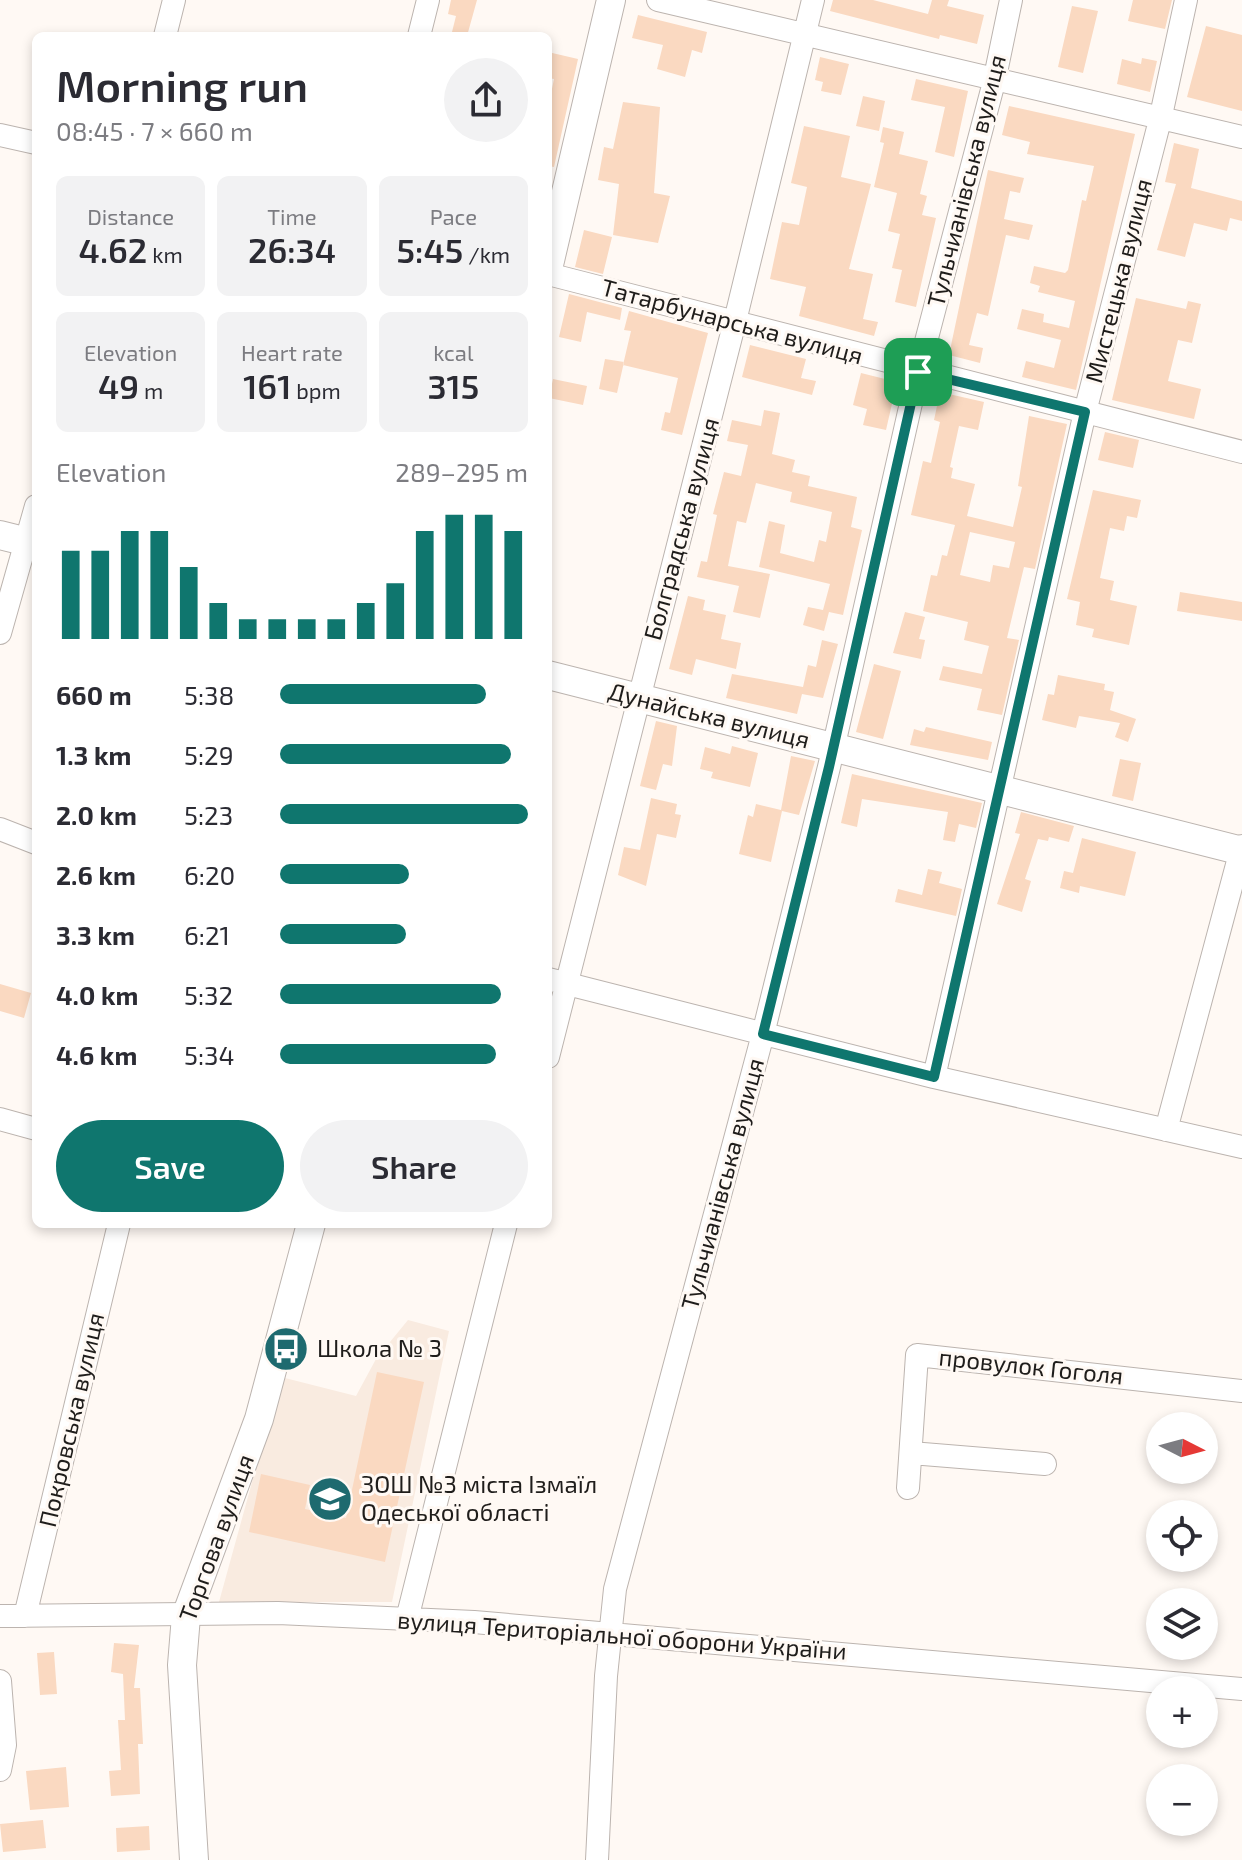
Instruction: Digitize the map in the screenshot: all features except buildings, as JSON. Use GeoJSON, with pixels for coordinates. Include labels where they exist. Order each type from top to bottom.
{"type":"FeatureCollection","features":[{"type":"Feature","properties":{"kind":"main road"},"geometry":{"type":"LineString","coordinates":[[552,254],[611,0]]}},
{"type":"Feature","properties":{"kind":"main road","name":"Дунайська вулиця"},"geometry":{"type":"LineString","coordinates":[[552,676],[1002,792],[1242,850]]}},
{"type":"Feature","properties":{"kind":"main road","name":"Торгова вулиця"},"geometry":{"type":"LineString","coordinates":[[194,1860],[182,1665],[186,1616],[259,1419],[310,1228]]}},
{"type":"Feature","properties":{"kind":"street"},"geometry":{"type":"LineString","coordinates":[[166,32],[174,0]]}},
{"type":"Feature","properties":{"kind":"street"},"geometry":{"type":"LineString","coordinates":[[420,32],[428,0]]}},
{"type":"Feature","properties":{"kind":"street"},"geometry":{"type":"LineString","coordinates":[[658,0],[806,33],[994,82],[1242,137]]}},
{"type":"Feature","properties":{"kind":"street","name":"Болградська вулиця"},"geometry":{"type":"LineString","coordinates":[[552,1024],[557,982],[638,699],[813,0]]}},
{"type":"Feature","properties":{"kind":"street","name":"Тульчианівська вулиця"},"geometry":{"type":"LineString","coordinates":[[597,1860],[609,1632],[615,1589],[763,1034],[834,747],[918,372],[994,82],[1011,0]]}},
{"type":"Feature","properties":{"kind":"street","name":"Мистецька вулиця"},"geometry":{"type":"LineString","coordinates":[[934,1077],[1002,792],[1085,412],[1160,120],[1186,0]]}},
{"type":"Feature","properties":{"kind":"street"},"geometry":{"type":"LineString","coordinates":[[0,135],[32,142]]}},
{"type":"Feature","properties":{"kind":"street","name":"Татарбунарська вулиця"},"geometry":{"type":"LineString","coordinates":[[552,272],[918,372],[1242,452]]}},
{"type":"Feature","properties":{"kind":"street"},"geometry":{"type":"LineString","coordinates":[[0,633],[21,540],[32,515]]}},
{"type":"Feature","properties":{"kind":"street"},"geometry":{"type":"LineString","coordinates":[[0,829],[32,841]]}},
{"type":"Feature","properties":{"kind":"street"},"geometry":{"type":"LineString","coordinates":[[1166,1130],[1242,850]]}},
{"type":"Feature","properties":{"kind":"street"},"geometry":{"type":"LineString","coordinates":[[557,982],[934,1077],[1242,1147]]}},
{"type":"Feature","properties":{"kind":"street"},"geometry":{"type":"LineString","coordinates":[[0,1119],[32,1128]]}},
{"type":"Feature","properties":{"kind":"street","name":"Покровська вулиця"},"geometry":{"type":"LineString","coordinates":[[25,1616],[118,1228]]}},
{"type":"Feature","properties":{"kind":"street"},"geometry":{"type":"LineString","coordinates":[[407,1619],[505,1228]]}},
{"type":"Feature","properties":{"kind":"street","name":"провулок Гоголя"},"geometry":{"type":"LineString","coordinates":[[908,1488],[917,1355],[1242,1391]]}},
{"type":"Feature","properties":{"kind":"street"},"geometry":{"type":"LineString","coordinates":[[911,1453],[1045,1464]]}},
{"type":"Feature","properties":{"kind":"street","name":"вулиця Територіальної оборони України"},"geometry":{"type":"LineString","coordinates":[[0,1616],[278,1613],[407,1619],[609,1632],[1242,1689]]}},
{"type":"Feature","properties":{"kind":"street"},"geometry":{"type":"LineString","coordinates":[[0,1681],[5,1745],[0,1770]]}},
{"type":"Feature","properties":{"kind":"shaded area","name":"ЗОШ №3 міста Ізмаїл Одеської області"},"geometry":{"type":"Polygon","coordinates":[[[408,1320],[449,1331],[392,1602],[219,1602],[281,1377],[356,1396],[376,1359],[408,1320]]]}},
{"type":"Feature","properties":{"kind":"place","name":"Школа № 3"},"geometry":{"type":"Point","coordinates":[286,1349]}},
{"type":"Feature","properties":{"kind":"place","name":"ЗОШ №3 міста Ізмаїл Одеської області"},"geometry":{"type":"Point","coordinates":[330,1499]}},
{"type":"Feature","properties":{"kind":"route"},"geometry":{"type":"LineString","coordinates":[[918,372],[1085,412],[1002,792],[934,1077],[763,1034],[829,767],[918,372]]}}]}
